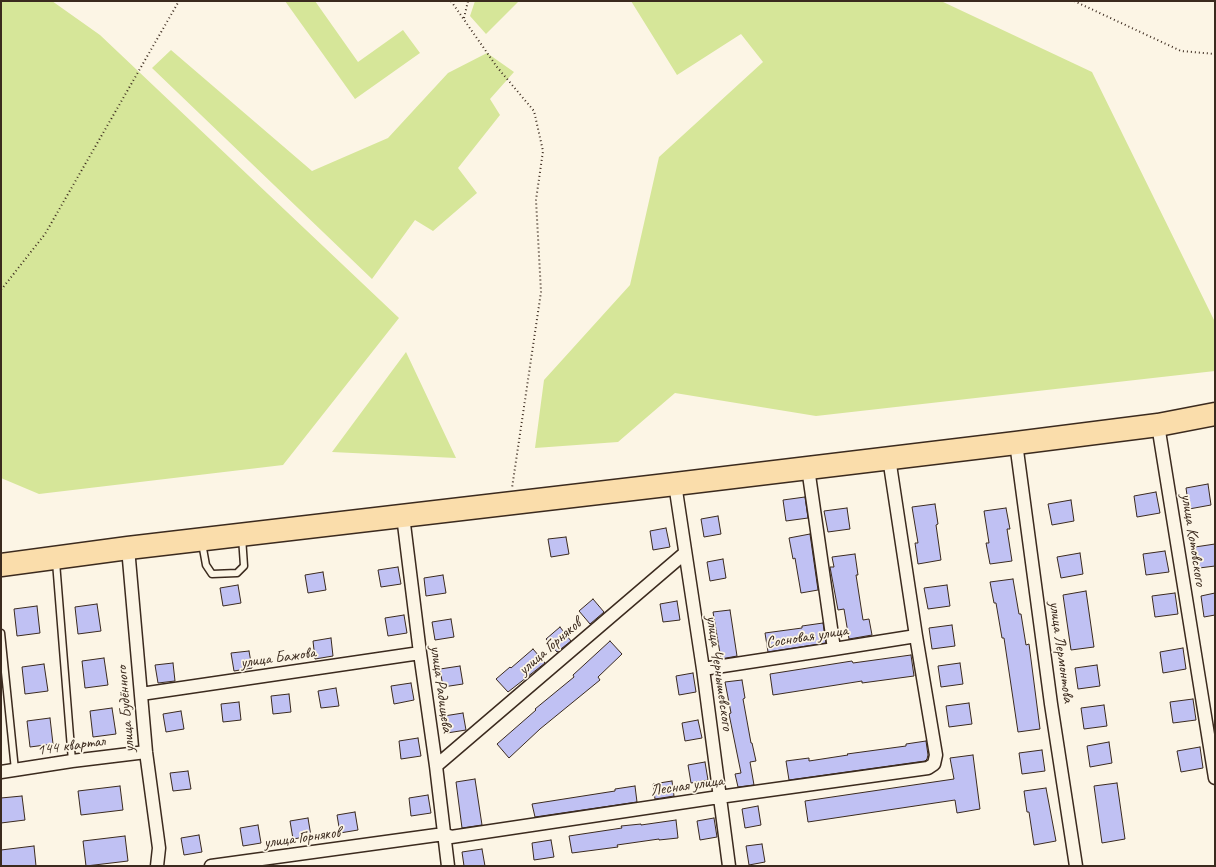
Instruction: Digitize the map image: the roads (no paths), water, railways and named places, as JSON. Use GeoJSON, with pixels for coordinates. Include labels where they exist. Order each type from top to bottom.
{"type":"FeatureCollection","features":[{"type":"Feature","properties":{"kind":"highway"},"geometry":{"type":"LineString","coordinates":[[1,565],[202,539],[1016,443],[1158,425],[1215,414]]}},
{"type":"Feature","properties":{"kind":"street","name":"улица Котовского"},"geometry":{"type":"LineString","coordinates":[[1158,425],[1215,778]]}},
{"type":"Feature","properties":{"kind":"street","name":"улица Лермонтова"},"geometry":{"type":"LineString","coordinates":[[1016,443],[1051,704],[1076,866]]}},
{"type":"Feature","properties":{"kind":"street"},"geometry":{"type":"LineString","coordinates":[[888,458],[916,636]]}},
{"type":"Feature","properties":{"kind":"street"},"geometry":{"type":"LineString","coordinates":[[808,468],[834,650]]}},
{"type":"Feature","properties":{"kind":"street","name":"улица Чернышевского"},"geometry":{"type":"LineString","coordinates":[[675,484],[703,668],[729,866]]}},
{"type":"Feature","properties":{"kind":"street","name":"улица Радищева"},"geometry":{"type":"LineString","coordinates":[[403,516],[448,866]]}},
{"type":"Feature","properties":{"kind":"street","name":"улица Будённого"},"geometry":{"type":"LineString","coordinates":[[128,548],[146,752],[159,848],[157,866]]}},
{"type":"Feature","properties":{"kind":"street","name":"улица Горняков"},"geometry":{"type":"LineString","coordinates":[[436,766],[685,553]]}},
{"type":"Feature","properties":{"kind":"street","name":"Сосновая улица"},"geometry":{"type":"LineString","coordinates":[[703,668],[834,650],[916,636]]}},
{"type":"Feature","properties":{"kind":"street","name":"Лесная улица"},"geometry":{"type":"LineString","coordinates":[[444,834],[451,837],[719,797],[928,768],[934,764],[936,756],[916,636]]}},
{"type":"Feature","properties":{"kind":"street","name":"улица Бажова"},"geometry":{"type":"LineString","coordinates":[[142,694],[420,653]]}},
{"type":"Feature","properties":{"kind":"street","name":"144 квартал"},"geometry":{"type":"LineString","coordinates":[[1,772],[146,752]]}},
{"type":"Feature","properties":{"kind":"street","name":"улица Горняков"},"geometry":{"type":"LineString","coordinates":[[212,866],[444,834]]}},
{"type":"Feature","properties":{"kind":"lane"},"geometry":{"type":"LineString","coordinates":[[202,539],[206,565],[212,574],[237,573],[244,566],[242,535]]}},
{"type":"Feature","properties":{"kind":"lane"},"geometry":{"type":"LineString","coordinates":[[56,558],[72,761]]}},
{"type":"Feature","properties":{"kind":"lane"},"geometry":{"type":"LineString","coordinates":[[1,633],[14,770]]}}]}
